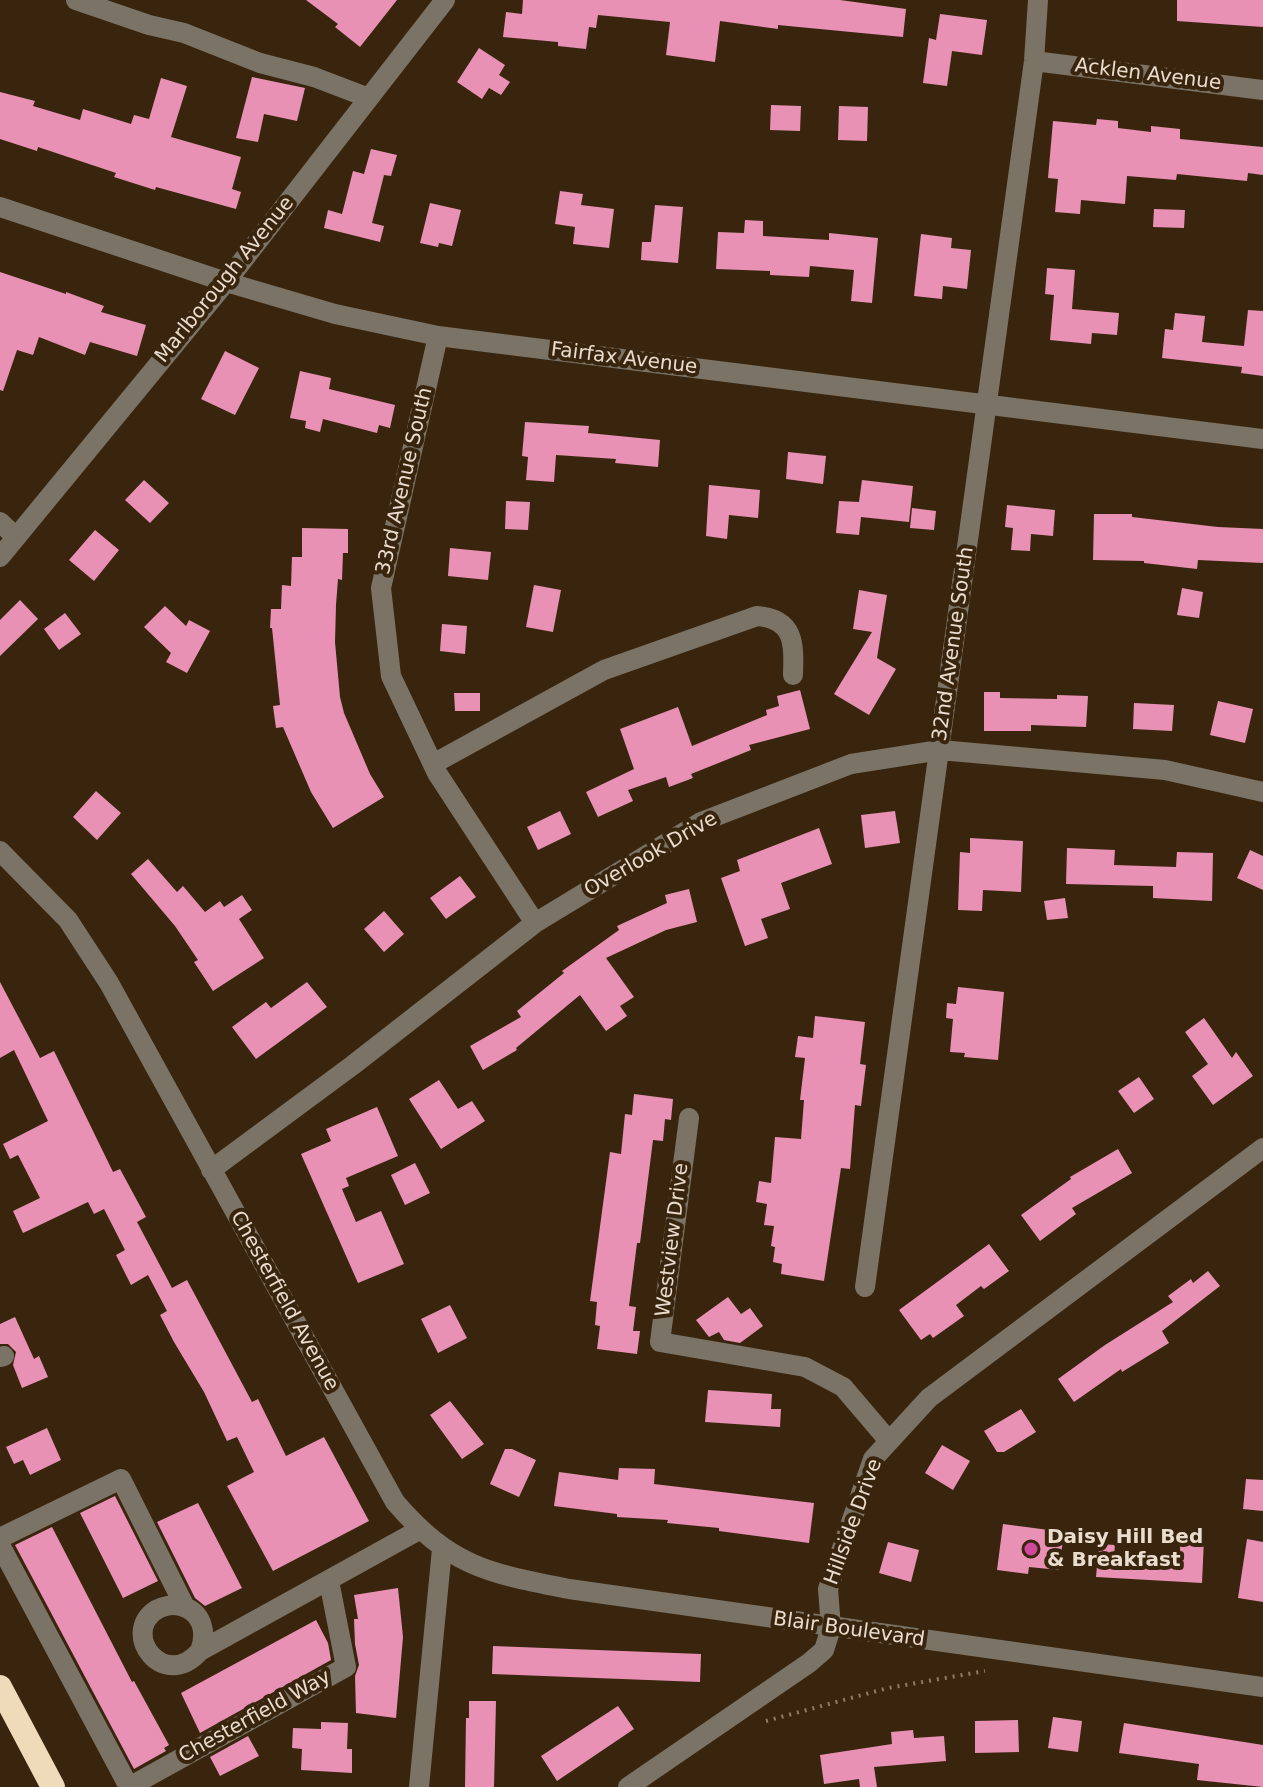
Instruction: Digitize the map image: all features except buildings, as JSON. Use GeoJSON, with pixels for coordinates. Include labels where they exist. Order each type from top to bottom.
{"type":"FeatureCollection","features":[{"type":"Feature","properties":{"kind":"highway"},"geometry":{"type":"LineString","coordinates":[[0,1687],[53,1787]]}},
{"type":"Feature","properties":{"kind":"street"},"geometry":{"type":"LineString","coordinates":[[76,0],[195,37],[260,63],[314,77],[369,98]]}},
{"type":"Feature","properties":{"kind":"street","name":"Marlborough Avenue"},"geometry":{"type":"LineString","coordinates":[[0,557],[226,282],[445,0]]}},
{"type":"Feature","properties":{"kind":"street","name":"32nd Avenue South"},"geometry":{"type":"LineString","coordinates":[[865,1287],[1034,61],[1038,0]]}},
{"type":"Feature","properties":{"kind":"street","name":"Acklen Avenue"},"geometry":{"type":"LineString","coordinates":[[1034,61],[1263,90]]}},
{"type":"Feature","properties":{"kind":"street","name":"Fairfax Avenue"},"geometry":{"type":"LineString","coordinates":[[0,207],[226,282],[335,314],[438,336],[1263,439]]}},
{"type":"Feature","properties":{"kind":"street","name":"33rd Avenue South"},"geometry":{"type":"LineString","coordinates":[[438,336],[381,588],[391,676],[433,764],[535,923]]}},
{"type":"Feature","properties":{"kind":"street"},"geometry":{"type":"LineString","coordinates":[[0,522],[16,537]]}},
{"type":"Feature","properties":{"kind":"street"},"geometry":{"type":"LineString","coordinates":[[433,764],[604,670],[757,616],[778,620],[790,635],[793,675]]}},
{"type":"Feature","properties":{"kind":"street","name":"Overlook Drive"},"geometry":{"type":"LineString","coordinates":[[211,1170],[353,1065],[535,923],[701,822],[851,764],[940,750],[1165,770],[1263,792]]}},
{"type":"Feature","properties":{"kind":"street","name":"Chesterfield Avenue"},"geometry":{"type":"LineString","coordinates":[[0,851],[68,920],[109,983],[395,1502],[419,1530],[442,1549]]}},
{"type":"Feature","properties":{"kind":"street","name":"Westview Drive"},"geometry":{"type":"LineString","coordinates":[[689,1118],[660,1342],[805,1367],[843,1387],[889,1441]]}},
{"type":"Feature","properties":{"kind":"street","name":"Hillside Drive"},"geometry":{"type":"LineString","coordinates":[[831,1628],[828,1589],[873,1459],[889,1441],[929,1398],[1263,1148]]}},
{"type":"Feature","properties":{"kind":"street"},"geometry":{"type":"LineString","coordinates":[[0,1538],[121,1479],[185,1607],[201,1621],[204,1631],[200,1651]]}},
{"type":"Feature","properties":{"kind":"street"},"geometry":{"type":"LineString","coordinates":[[185,1607],[176,1605],[158,1609],[145,1624],[144,1643],[154,1658],[163,1664],[184,1664],[200,1651],[419,1530]]}},
{"type":"Feature","properties":{"kind":"street","name":"Chesterfield Way"},"geometry":{"type":"LineString","coordinates":[[0,1545],[129,1787],[346,1667],[329,1581]]}},
{"type":"Feature","properties":{"kind":"street"},"geometry":{"type":"LineString","coordinates":[[419,1787],[442,1549]]}},
{"type":"Feature","properties":{"kind":"street","name":"Blair Boulevard"},"geometry":{"type":"LineString","coordinates":[[442,1549],[507,1577],[831,1628],[1263,1687]]}},
{"type":"Feature","properties":{"kind":"street"},"geometry":{"type":"LineString","coordinates":[[628,1787],[809,1663],[824,1650],[831,1628]]}},
{"type":"Feature","properties":{"kind":"path"},"geometry":{"type":"LineString","coordinates":[[766,1721],[888,1688],[985,1671]]}},
{"type":"Feature","properties":{"kind":"place","name":"Daisy Hill Bed & Breakfast"},"geometry":{"type":"Point","coordinates":[1031,1549]}}]}
